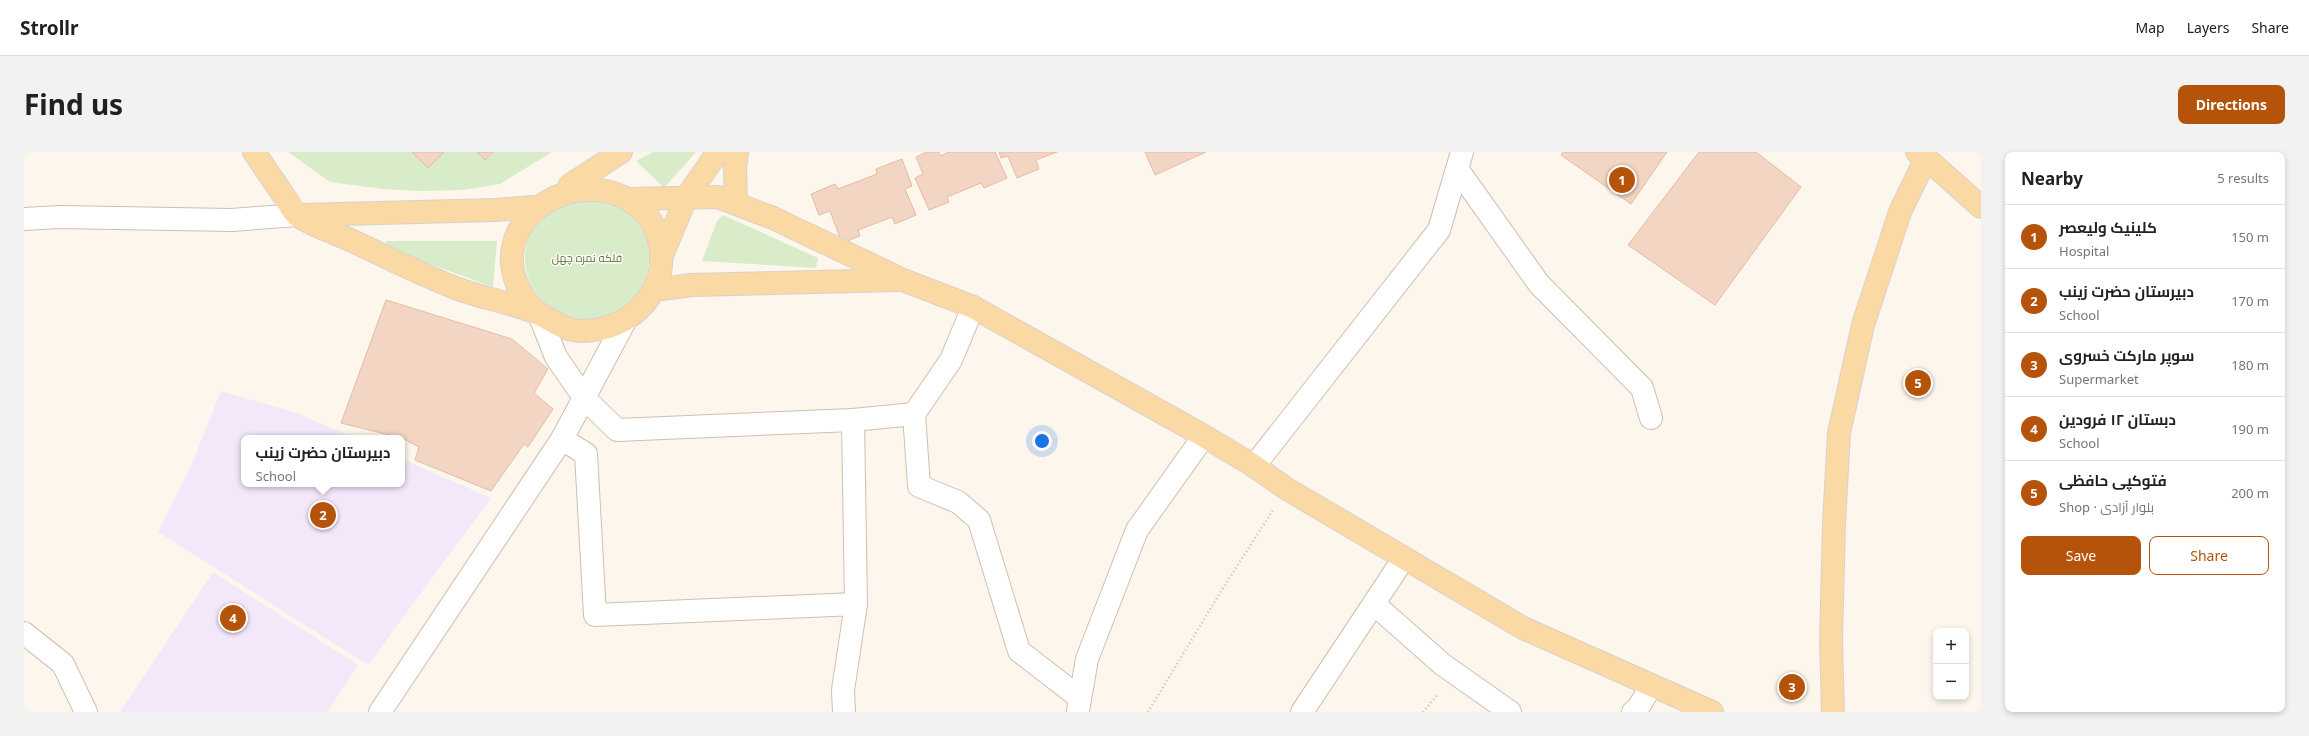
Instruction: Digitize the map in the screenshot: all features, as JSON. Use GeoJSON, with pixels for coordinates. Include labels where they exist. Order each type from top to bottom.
{"type":"FeatureCollection","features":[{"type":"Feature","properties":{"kind":"main road"},"geometry":{"type":"LineString","coordinates":[[254,152],[297,215],[458,290],[539,314],[559,326],[581,331],[604,330],[625,321],[642,308],[654,290],[660,274],[661,258],[658,236],[648,216],[632,199],[613,188],[591,184],[569,186]]}},
{"type":"Feature","properties":{"kind":"main road"},"geometry":{"type":"LineString","coordinates":[[539,314],[521,291],[514,274],[513,250],[519,227],[533,207],[550,194],[569,186],[621,152]]}},
{"type":"Feature","properties":{"kind":"main road"},"geometry":{"type":"LineString","coordinates":[[661,258],[686,198],[718,152]]}},
{"type":"Feature","properties":{"kind":"main road"},"geometry":{"type":"LineString","coordinates":[[736,203],[735,168],[737,152]]}},
{"type":"Feature","properties":{"kind":"main road"},"geometry":{"type":"LineString","coordinates":[[1833,712],[1831,640],[1834,523],[1839,433],[1863,325],[1900,212],[1922,155],[1981,207]]}},
{"type":"Feature","properties":{"kind":"main road"},"geometry":{"type":"LineString","coordinates":[[632,199],[718,197],[773,218],[903,280],[972,307],[1204,436],[1254,466],[1287,489],[1523,628],[1712,712]]}},
{"type":"Feature","properties":{"kind":"main road"},"geometry":{"type":"LineString","coordinates":[[297,215],[495,210],[533,207]]}},
{"type":"Feature","properties":{"kind":"main road"},"geometry":{"type":"LineString","coordinates":[[654,290],[692,285],[903,280]]}},
{"type":"Feature","properties":{"kind":"street"},"geometry":{"type":"LineString","coordinates":[[1460,161],[1539,284],[1642,388],[1651,418]]}},
{"type":"Feature","properties":{"kind":"street"},"geometry":{"type":"LineString","coordinates":[[1254,466],[1439,230],[1460,161]]}},
{"type":"Feature","properties":{"kind":"street"},"geometry":{"type":"LineString","coordinates":[[24,219],[59,217],[232,220],[297,215]]}},
{"type":"Feature","properties":{"kind":"street"},"geometry":{"type":"LineString","coordinates":[[972,307],[951,360],[914,414],[919,486],[958,502],[979,520],[1019,651],[1079,705]]}},
{"type":"Feature","properties":{"kind":"street"},"geometry":{"type":"LineString","coordinates":[[539,314],[556,357],[585,399],[617,430],[853,420],[914,414]]}},
{"type":"Feature","properties":{"kind":"street"},"geometry":{"type":"LineString","coordinates":[[380,712],[562,439],[585,399],[625,321]]}},
{"type":"Feature","properties":{"kind":"street"},"geometry":{"type":"LineString","coordinates":[[844,712],[843,690],[856,604],[853,420]]}},
{"type":"Feature","properties":{"kind":"street"},"geometry":{"type":"LineString","coordinates":[[1079,705],[1087,659],[1137,530],[1204,436]]}},
{"type":"Feature","properties":{"kind":"street"},"geometry":{"type":"LineString","coordinates":[[562,439],[586,454],[595,615],[856,604]]}},
{"type":"Feature","properties":{"kind":"street"},"geometry":{"type":"LineString","coordinates":[[1302,712],[1404,558]]}},
{"type":"Feature","properties":{"kind":"street"},"geometry":{"type":"LineString","coordinates":[[1374,604],[1442,664],[1510,712]]}},
{"type":"Feature","properties":{"kind":"street"},"geometry":{"type":"LineString","coordinates":[[24,633],[63,664],[86,712]]}},
{"type":"Feature","properties":{"kind":"street"},"geometry":{"type":"LineString","coordinates":[[1633,712],[1638,708],[1651,686]]}},
{"type":"Feature","properties":{"kind":"path"},"geometry":{"type":"LineString","coordinates":[[1148,712],[1223,588],[1287,489]]}},
{"type":"Feature","properties":{"kind":"shaded area"},"geometry":{"type":"Polygon","coordinates":[[[221,391],[297,413],[347,435],[241,435],[241,487],[405,487],[405,460],[491,498],[368,665],[158,532],[189,471],[221,391]]]}},
{"type":"Feature","properties":{"kind":"shaded area"},"geometry":{"type":"Polygon","coordinates":[[[213,572],[358,665],[327,712],[120,712],[213,572]]]}},
{"type":"Feature","properties":{"kind":"green space"},"geometry":{"type":"Polygon","coordinates":[[[288,152],[552,152],[500,184],[463,190],[420,191],[383,189],[330,182],[288,152]]]}},
{"type":"Feature","properties":{"kind":"green space"},"geometry":{"type":"Polygon","coordinates":[[[653,152],[696,152],[664,188],[636,161],[653,152]]]}},
{"type":"Feature","properties":{"kind":"green space","name":"فلکه نمره چهل"},"geometry":{"type":"Polygon","coordinates":[[[587,196],[599,197],[611,201],[631,214],[644,234],[648,246],[648,270],[644,282],[631,302],[611,315],[599,319],[587,320],[575,319],[563,315],[543,302],[530,282],[526,270],[525,258],[526,246],[530,234],[543,214],[563,201],[575,197],[587,196]]]}},
{"type":"Feature","properties":{"kind":"green space"},"geometry":{"type":"Polygon","coordinates":[[[723,215],[818,258],[816,268],[702,261],[717,221],[723,215]]]}},
{"type":"Feature","properties":{"kind":"green space"},"geometry":{"type":"Polygon","coordinates":[[[386,241],[497,241],[493,287],[386,248],[386,241]]]}},
{"type":"Feature","properties":{"kind":"building"},"geometry":{"type":"Polygon","coordinates":[[[412,152],[444,152],[428,168],[412,152]]]}},
{"type":"Feature","properties":{"kind":"building"},"geometry":{"type":"Polygon","coordinates":[[[477,152],[493,152],[485,160],[477,152]]]}},
{"type":"Feature","properties":{"kind":"building"},"geometry":{"type":"Polygon","coordinates":[[[927,152],[939,152],[940,156],[949,152],[995,152],[1007,178],[984,188],[981,183],[947,197],[949,202],[929,210],[915,178],[923,174],[916,157],[927,152]]]}},
{"type":"Feature","properties":{"kind":"building"},"geometry":{"type":"Polygon","coordinates":[[[999,152],[1057,152],[1036,160],[1039,169],[1017,178],[1008,156],[1001,158],[999,152]]]}},
{"type":"Feature","properties":{"kind":"building"},"geometry":{"type":"Polygon","coordinates":[[[1145,152],[1206,152],[1155,175],[1145,152]]]}},
{"type":"Feature","properties":{"kind":"building"},"geometry":{"type":"Polygon","coordinates":[[[1563,152],[1667,152],[1631,204],[1561,155],[1563,152]]]}},
{"type":"Feature","properties":{"kind":"building"},"geometry":{"type":"Polygon","coordinates":[[[1699,152],[1756,152],[1801,187],[1715,305],[1628,245],[1699,152]]]}},
{"type":"Feature","properties":{"kind":"building"},"geometry":{"type":"Polygon","coordinates":[[[902,159],[912,186],[905,189],[916,215],[895,224],[892,217],[858,230],[860,236],[842,243],[830,211],[819,215],[811,194],[835,184],[838,189],[877,174],[876,169],[902,159]]]}},
{"type":"Feature","properties":{"kind":"building"},"geometry":{"type":"Polygon","coordinates":[[[386,300],[512,339],[548,369],[534,393],[553,409],[528,447],[524,444],[491,491],[415,460],[419,447],[405,440],[405,435],[390,435],[341,423],[386,300]]]}},
{"type":"Feature","properties":{"kind":"place","name":"کلینیک ولیعصر"},"geometry":{"type":"Point","coordinates":[1622,180]}},
{"type":"Feature","properties":{"kind":"place","name":"فتوکپی حافظی"},"geometry":{"type":"Point","coordinates":[1918,383]}},
{"type":"Feature","properties":{"kind":"place","name":"دبیرستان حضرت زینب"},"geometry":{"type":"Point","coordinates":[323,515]}},
{"type":"Feature","properties":{"kind":"place","name":"دبستان ۱۲ فرودین"},"geometry":{"type":"Point","coordinates":[233,618]}},
{"type":"Feature","properties":{"kind":"place","name":"سوپر مارکت خسروی"},"geometry":{"type":"Point","coordinates":[1792,687]}}]}
